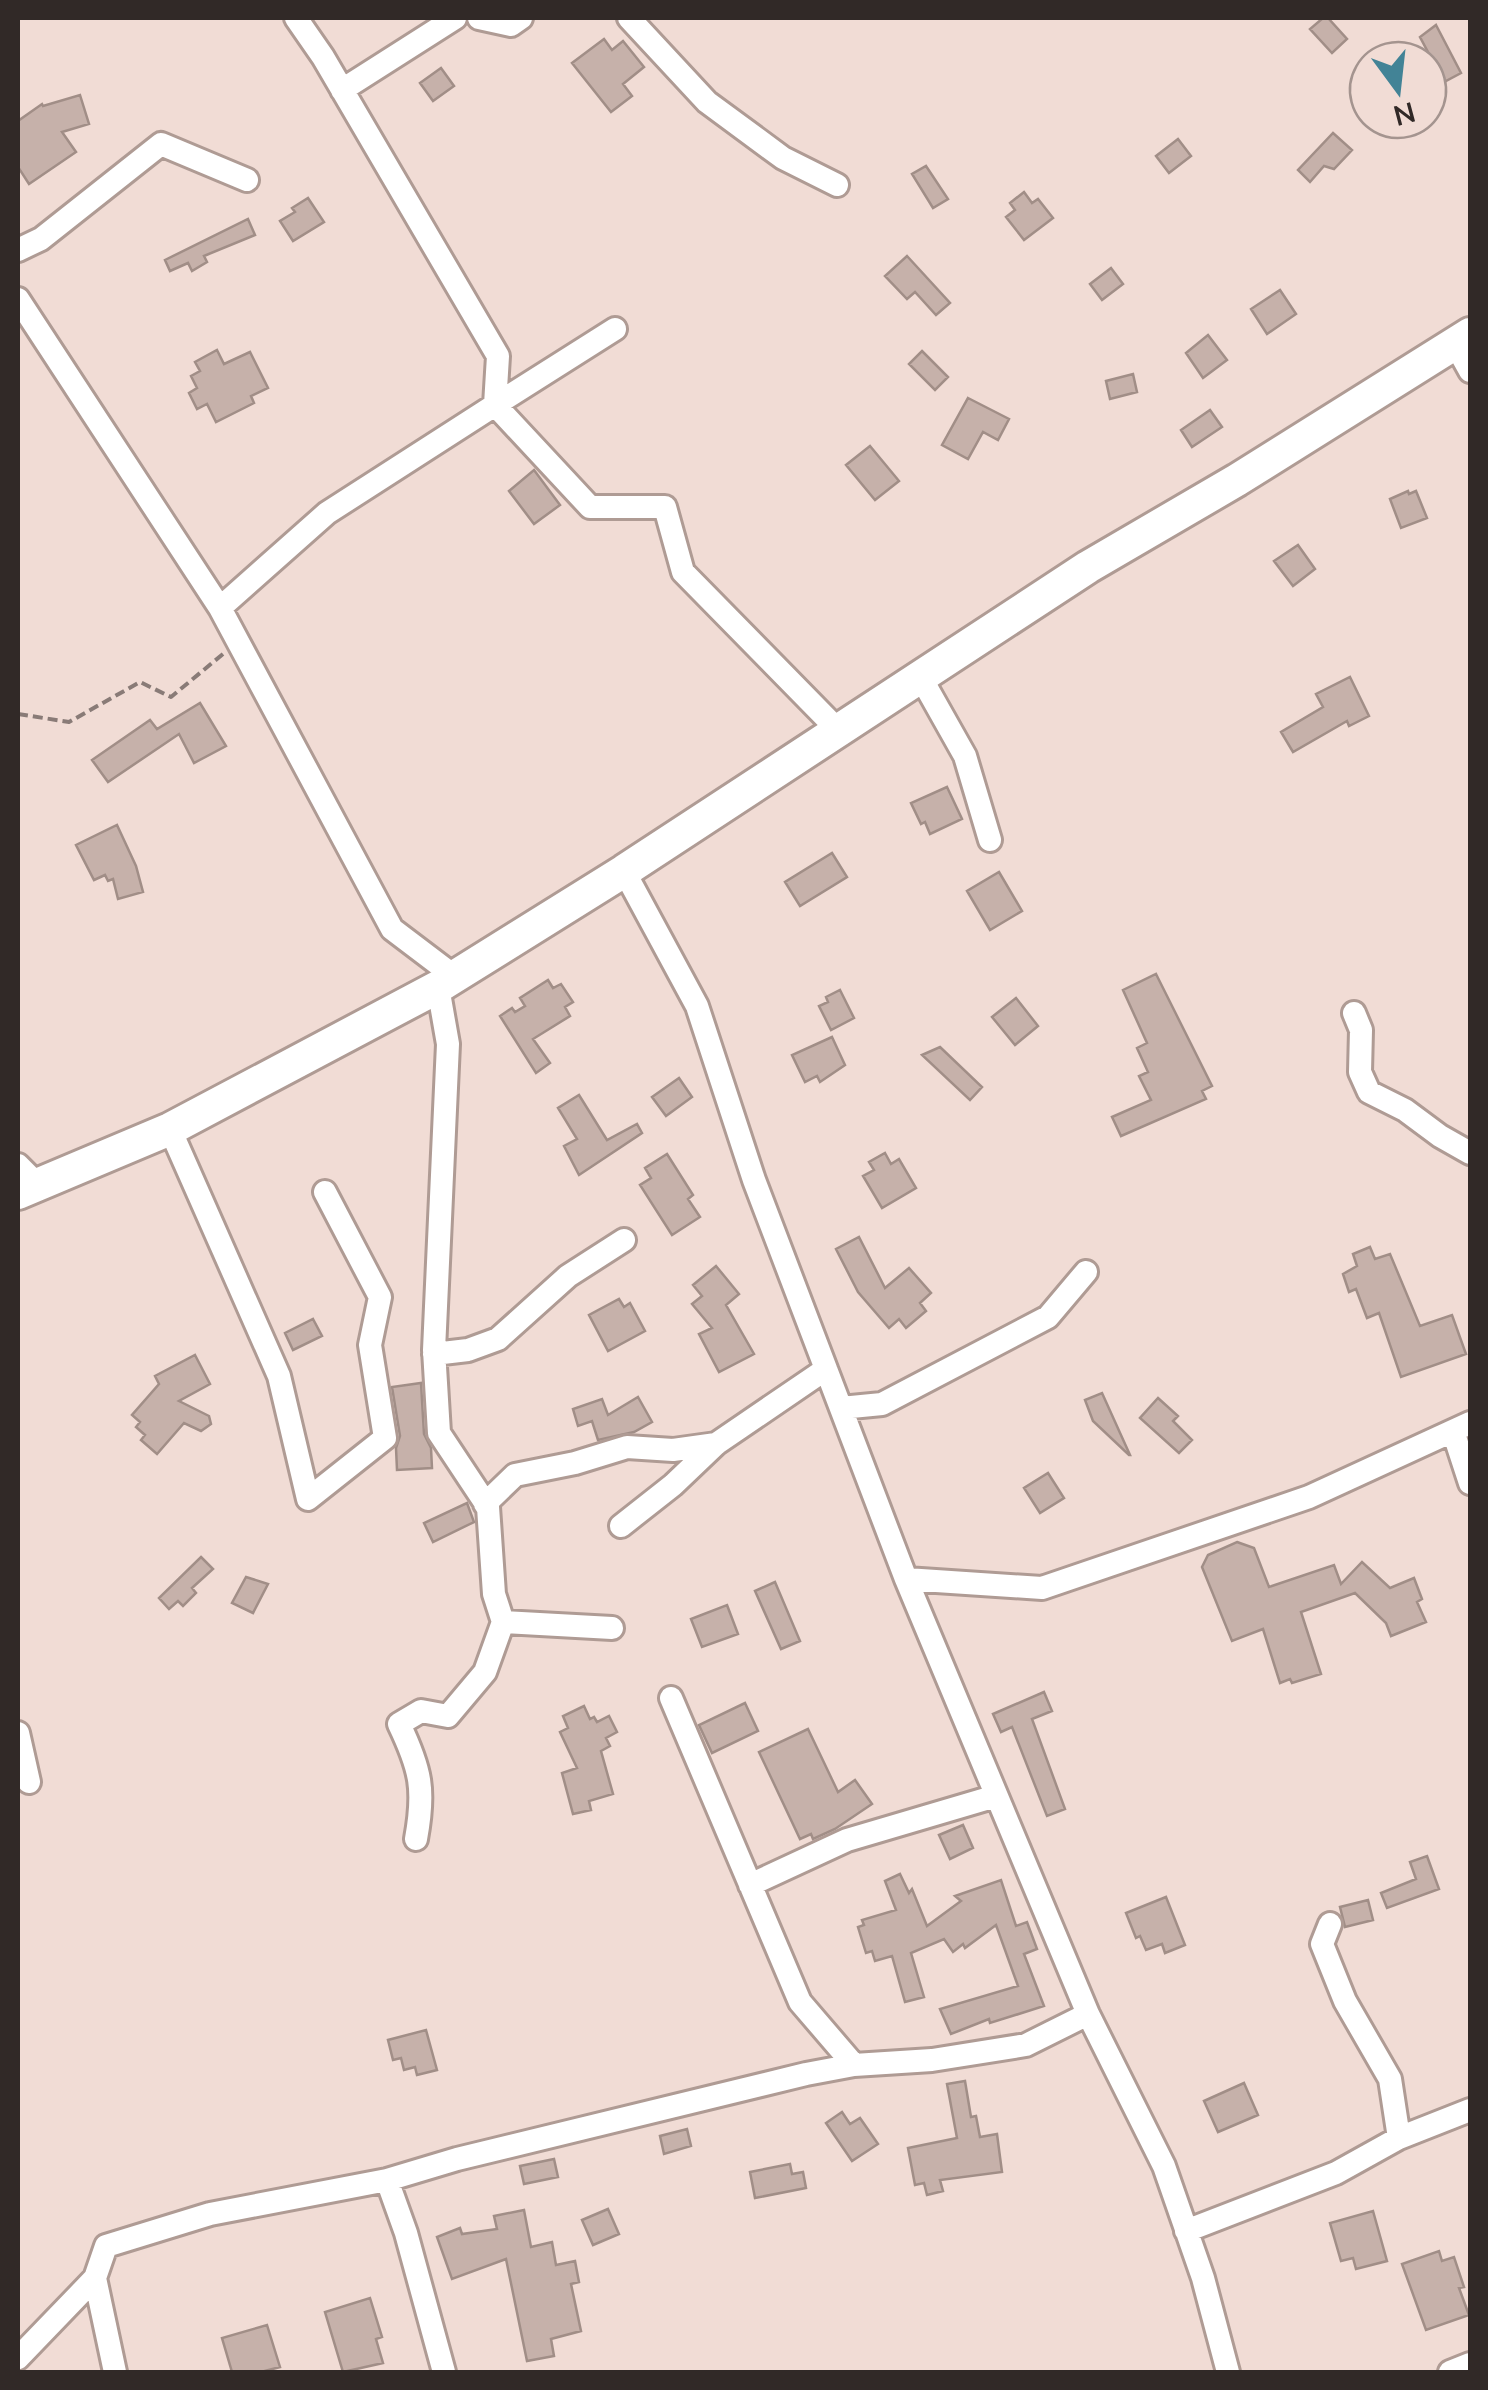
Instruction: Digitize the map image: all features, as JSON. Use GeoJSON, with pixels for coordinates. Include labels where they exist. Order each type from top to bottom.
{"type":"FeatureCollection","features":[{"type":"Feature","properties":{"kind":"street"},"geometry":{"type":"LineString","coordinates":[[296,18],[498,356],[495,406],[590,507],[666,507],[683,572],[838,729]]}},
{"type":"Feature","properties":{"kind":"street"},"geometry":{"type":"LineString","coordinates":[[342,90],[455,18]]}},
{"type":"Feature","properties":{"kind":"street"},"geometry":{"type":"LineString","coordinates":[[479,18],[511,24],[521,18]]}},
{"type":"Feature","properties":{"kind":"street"},"geometry":{"type":"LineString","coordinates":[[629,18],[707,102],[783,158],[837,185]]}},
{"type":"Feature","properties":{"kind":"street"},"geometry":{"type":"LineString","coordinates":[[18,250],[41,239],[162,144],[247,180]]}},
{"type":"Feature","properties":{"kind":"street"},"geometry":{"type":"LineString","coordinates":[[18,299],[220,608],[392,928],[446,981],[448,1044],[434,1354],[439,1434],[488,1507],[494,1594],[503,1622],[484,1672],[448,1716],[421,1712],[399,1724],[412,1752],[423,1799],[416,1839]]}},
{"type":"Feature","properties":{"kind":"street"},"geometry":{"type":"LineString","coordinates":[[220,608],[328,514],[615,330]]}},
{"type":"Feature","properties":{"kind":"street"},"geometry":{"type":"LineString","coordinates":[[24,1181],[170,1129],[446,981],[624,871],[1088,567],[1465,350]]}},
{"type":"Feature","properties":{"kind":"street"},"geometry":{"type":"LineString","coordinates":[[920,676],[965,756],[990,840]]}},
{"type":"Feature","properties":{"kind":"street"},"geometry":{"type":"LineString","coordinates":[[624,871],[697,1006],[754,1180],[906,1579],[1088,2014],[1164,2166],[1228,2372]]}},
{"type":"Feature","properties":{"kind":"street"},"geometry":{"type":"LineString","coordinates":[[1354,1013],[1361,1030],[1360,1072],[1369,1092],[1405,1110],[1470,1153]]}},
{"type":"Feature","properties":{"kind":"street"},"geometry":{"type":"LineString","coordinates":[[170,1129],[279,1376],[308,1500],[385,1438],[370,1345],[380,1297],[324,1192]]}},
{"type":"Feature","properties":{"kind":"street"},"geometry":{"type":"LineString","coordinates":[[434,1354],[468,1350],[498,1340],[568,1276],[624,1240]]}},
{"type":"Feature","properties":{"kind":"street"},"geometry":{"type":"LineString","coordinates":[[841,1408],[882,1404],[1048,1317],[1086,1272]]}},
{"type":"Feature","properties":{"kind":"street"},"geometry":{"type":"LineString","coordinates":[[620,1526],[673,1486],[716,1444],[826,1369]]}},
{"type":"Feature","properties":{"kind":"street"},"geometry":{"type":"LineString","coordinates":[[906,1579],[1042,1588],[1310,1498],[1462,1427],[1470,1483]]}},
{"type":"Feature","properties":{"kind":"street"},"geometry":{"type":"LineString","coordinates":[[485,1504],[515,1475],[627,1447],[674,1450],[716,1444]]}},
{"type":"Feature","properties":{"kind":"street"},"geometry":{"type":"LineString","coordinates":[[503,1622],[612,1628]]}},
{"type":"Feature","properties":{"kind":"street"},"geometry":{"type":"LineString","coordinates":[[671,1698],[800,2002],[854,2065]]}},
{"type":"Feature","properties":{"kind":"street"},"geometry":{"type":"LineString","coordinates":[[18,1733],[28,1782]]}},
{"type":"Feature","properties":{"kind":"street"},"geometry":{"type":"LineString","coordinates":[[750,1884],[847,1840],[996,1796]]}},
{"type":"Feature","properties":{"kind":"street"},"geometry":{"type":"LineString","coordinates":[[1330,1924],[1322,1944],[1345,2002],[1390,2078],[1399,2138]]}},
{"type":"Feature","properties":{"kind":"street"},"geometry":{"type":"LineString","coordinates":[[18,2358],[95,2278],[106,2246],[210,2214],[387,2180],[457,2159],[806,2074],[1026,2046],[1088,2014]]}},
{"type":"Feature","properties":{"kind":"street"},"geometry":{"type":"LineString","coordinates":[[1186,2230],[1336,2173],[1399,2138],[1470,2110]]}},
{"type":"Feature","properties":{"kind":"street"},"geometry":{"type":"LineString","coordinates":[[387,2180],[406,2233],[444,2372]]}},
{"type":"Feature","properties":{"kind":"street"},"geometry":{"type":"LineString","coordinates":[[95,2278],[115,2372]]}},
{"type":"Feature","properties":{"kind":"street"},"geometry":{"type":"LineString","coordinates":[[1450,2372],[1470,2364]]}},
{"type":"Feature","properties":{"kind":"path"},"geometry":{"type":"LineString","coordinates":[[18,714],[69,722],[140,682],[170,697],[238,642]]}},
{"type":"Feature","properties":{"kind":"building"},"geometry":{"type":"Polygon","coordinates":[[[1328,18],[1347,39],[1332,53],[1310,29],[1328,18]]]}},
{"type":"Feature","properties":{"kind":"building"},"geometry":{"type":"Polygon","coordinates":[[[1436,25],[1444,40],[1422,40],[1420,37],[1436,25]]]}},
{"type":"Feature","properties":{"kind":"building"},"geometry":{"type":"Polygon","coordinates":[[[604,39],[612,50],[623,41],[644,67],[623,84],[632,96],[611,112],[572,63],[604,39]]]}},
{"type":"Feature","properties":{"kind":"building"},"geometry":{"type":"Polygon","coordinates":[[[1448,48],[1461,73],[1448,80],[1448,48]]]}},
{"type":"Feature","properties":{"kind":"building"},"geometry":{"type":"Polygon","coordinates":[[[441,68],[454,86],[433,101],[420,83],[441,68]]]}},
{"type":"Feature","properties":{"kind":"building"},"geometry":{"type":"Polygon","coordinates":[[[80,95],[89,124],[62,132],[76,152],[29,184],[18,167],[18,121],[42,104],[80,95]]]}},
{"type":"Feature","properties":{"kind":"building"},"geometry":{"type":"Polygon","coordinates":[[[1333,133],[1352,150],[1334,169],[1324,166],[1310,182],[1298,170],[1333,133]]]}},
{"type":"Feature","properties":{"kind":"building"},"geometry":{"type":"Polygon","coordinates":[[[1178,139],[1191,156],[1169,173],[1156,156],[1178,139]]]}},
{"type":"Feature","properties":{"kind":"building"},"geometry":{"type":"Polygon","coordinates":[[[926,166],[948,199],[933,208],[912,174],[926,166]]]}},
{"type":"Feature","properties":{"kind":"building"},"geometry":{"type":"Polygon","coordinates":[[[1024,192],[1032,203],[1038,199],[1053,218],[1024,240],[1006,217],[1015,210],[1010,203],[1024,192]]]}},
{"type":"Feature","properties":{"kind":"building"},"geometry":{"type":"Polygon","coordinates":[[[308,198],[324,222],[293,241],[280,221],[308,198]]]}},
{"type":"Feature","properties":{"kind":"building"},"geometry":{"type":"Polygon","coordinates":[[[248,219],[255,235],[204,256],[207,262],[192,271],[188,263],[170,271],[165,260],[248,219]]]}},
{"type":"Feature","properties":{"kind":"building"},"geometry":{"type":"Polygon","coordinates":[[[907,256],[950,303],[936,315],[915,292],[907,299],[885,276],[907,256]]]}},
{"type":"Feature","properties":{"kind":"building"},"geometry":{"type":"Polygon","coordinates":[[[1111,268],[1123,284],[1102,300],[1090,284],[1111,268]]]}},
{"type":"Feature","properties":{"kind":"building"},"geometry":{"type":"Polygon","coordinates":[[[1280,290],[1296,314],[1267,334],[1251,309],[1280,290]]]}},
{"type":"Feature","properties":{"kind":"building"},"geometry":{"type":"Polygon","coordinates":[[[1208,335],[1227,360],[1203,378],[1186,353],[1208,335]]]}},
{"type":"Feature","properties":{"kind":"building"},"geometry":{"type":"Polygon","coordinates":[[[217,350],[224,364],[250,352],[268,388],[251,396],[254,403],[216,422],[207,404],[197,409],[189,393],[197,388],[191,376],[200,371],[195,362],[217,350]]]}},
{"type":"Feature","properties":{"kind":"building"},"geometry":{"type":"Polygon","coordinates":[[[922,351],[948,377],[935,390],[909,364],[922,351]]]}},
{"type":"Feature","properties":{"kind":"building"},"geometry":{"type":"Polygon","coordinates":[[[1133,374],[1137,392],[1110,399],[1106,381],[1133,374]]]}},
{"type":"Feature","properties":{"kind":"building"},"geometry":{"type":"Polygon","coordinates":[[[968,398],[1009,419],[998,440],[983,432],[968,459],[942,445],[968,398]]]}},
{"type":"Feature","properties":{"kind":"building"},"geometry":{"type":"Polygon","coordinates":[[[1210,410],[1222,427],[1192,447],[1181,430],[1210,410]]]}},
{"type":"Feature","properties":{"kind":"building"},"geometry":{"type":"Polygon","coordinates":[[[870,446],[899,481],[875,500],[846,465],[870,446]]]}},
{"type":"Feature","properties":{"kind":"building"},"geometry":{"type":"Polygon","coordinates":[[[534,470],[560,505],[534,524],[509,491],[534,470]]]}},
{"type":"Feature","properties":{"kind":"building"},"geometry":{"type":"Polygon","coordinates":[[[1416,491],[1427,518],[1401,528],[1390,499],[1416,491]]]}},
{"type":"Feature","properties":{"kind":"building"},"geometry":{"type":"Polygon","coordinates":[[[1298,545],[1315,569],[1293,586],[1274,561],[1298,545]]]}},
{"type":"Feature","properties":{"kind":"building"},"geometry":{"type":"Polygon","coordinates":[[[1350,677],[1369,716],[1349,726],[1347,721],[1293,752],[1281,732],[1323,707],[1316,694],[1350,677]]]}},
{"type":"Feature","properties":{"kind":"building"},"geometry":{"type":"Polygon","coordinates":[[[200,703],[226,746],[194,763],[179,734],[108,782],[92,760],[150,720],[157,729],[200,703]]]}},
{"type":"Feature","properties":{"kind":"building"},"geometry":{"type":"Polygon","coordinates":[[[947,787],[962,819],[930,834],[911,803],[947,787]]]}},
{"type":"Feature","properties":{"kind":"building"},"geometry":{"type":"Polygon","coordinates":[[[117,825],[143,892],[118,899],[113,879],[108,881],[105,875],[94,880],[76,845],[117,825]]]}},
{"type":"Feature","properties":{"kind":"building"},"geometry":{"type":"Polygon","coordinates":[[[832,853],[847,877],[800,906],[785,882],[832,853]]]}},
{"type":"Feature","properties":{"kind":"building"},"geometry":{"type":"Polygon","coordinates":[[[999,872],[1022,911],[990,930],[967,891],[999,872]]]}},
{"type":"Feature","properties":{"kind":"building"},"geometry":{"type":"Polygon","coordinates":[[[1156,974],[1212,1086],[1202,1091],[1206,1099],[1121,1136],[1112,1117],[1151,1100],[1139,1076],[1148,1072],[1137,1048],[1147,1043],[1123,990],[1156,974]]]}},
{"type":"Feature","properties":{"kind":"building"},"geometry":{"type":"Polygon","coordinates":[[[548,980],[553,988],[561,984],[573,1002],[565,1007],[570,1016],[533,1039],[550,1063],[536,1073],[500,1016],[525,1006],[520,998],[548,980]]]}},
{"type":"Feature","properties":{"kind":"building"},"geometry":{"type":"Polygon","coordinates":[[[840,990],[854,1018],[831,1030],[819,1006],[840,990]]]}},
{"type":"Feature","properties":{"kind":"building"},"geometry":{"type":"Polygon","coordinates":[[[1016,998],[1038,1026],[1015,1045],[992,1017],[1016,998]]]}},
{"type":"Feature","properties":{"kind":"building"},"geometry":{"type":"Polygon","coordinates":[[[832,1037],[845,1065],[820,1082],[817,1076],[805,1082],[792,1055],[832,1037]]]}},
{"type":"Feature","properties":{"kind":"building"},"geometry":{"type":"Polygon","coordinates":[[[940,1047],[982,1087],[970,1100],[922,1055],[940,1047]]]}},
{"type":"Feature","properties":{"kind":"building"},"geometry":{"type":"Polygon","coordinates":[[[679,1078],[692,1097],[666,1116],[652,1097],[679,1078]]]}},
{"type":"Feature","properties":{"kind":"building"},"geometry":{"type":"Polygon","coordinates":[[[579,1095],[607,1140],[637,1124],[642,1133],[579,1175],[564,1146],[577,1139],[558,1108],[579,1095]]]}},
{"type":"Feature","properties":{"kind":"building"},"geometry":{"type":"Polygon","coordinates":[[[885,1153],[891,1164],[899,1159],[916,1188],[882,1208],[863,1176],[874,1170],[869,1162],[885,1153]]]}},
{"type":"Feature","properties":{"kind":"building"},"geometry":{"type":"Polygon","coordinates":[[[667,1154],[693,1195],[688,1199],[700,1217],[672,1235],[640,1185],[651,1178],[645,1168],[667,1154]]]}},
{"type":"Feature","properties":{"kind":"building"},"geometry":{"type":"Polygon","coordinates":[[[859,1237],[885,1288],[909,1268],[931,1293],[920,1303],[926,1311],[906,1328],[899,1319],[889,1328],[858,1292],[836,1249],[859,1237]]]}},
{"type":"Feature","properties":{"kind":"building"},"geometry":{"type":"Polygon","coordinates":[[[1370,1247],[1375,1259],[1390,1254],[1420,1326],[1452,1315],[1466,1354],[1401,1377],[1379,1313],[1367,1318],[1356,1289],[1349,1292],[1343,1274],[1357,1266],[1353,1254],[1370,1247]]]}},
{"type":"Feature","properties":{"kind":"building"},"geometry":{"type":"Polygon","coordinates":[[[716,1266],[739,1294],[726,1305],[754,1354],[719,1372],[699,1334],[712,1328],[692,1304],[702,1296],[693,1285],[716,1266]]]}},
{"type":"Feature","properties":{"kind":"building"},"geometry":{"type":"Polygon","coordinates":[[[619,1299],[624,1307],[630,1303],[645,1331],[608,1351],[589,1315],[619,1299]]]}},
{"type":"Feature","properties":{"kind":"building"},"geometry":{"type":"Polygon","coordinates":[[[313,1319],[322,1336],[293,1350],[285,1333],[313,1319]]]}},
{"type":"Feature","properties":{"kind":"building"},"geometry":{"type":"Polygon","coordinates":[[[195,1355],[210,1384],[179,1401],[209,1416],[211,1424],[201,1431],[184,1423],[157,1454],[141,1440],[145,1435],[136,1427],[140,1422],[132,1415],[159,1384],[155,1376],[195,1355]]]}},
{"type":"Feature","properties":{"kind":"building"},"geometry":{"type":"Polygon","coordinates":[[[421,1383],[424,1434],[431,1448],[432,1468],[397,1470],[400,1436],[392,1387],[421,1383]]]}},
{"type":"Feature","properties":{"kind":"building"},"geometry":{"type":"Polygon","coordinates":[[[1102,1393],[1130,1455],[1093,1421],[1085,1400],[1102,1393]]]}},
{"type":"Feature","properties":{"kind":"building"},"geometry":{"type":"Polygon","coordinates":[[[638,1397],[652,1422],[634,1432],[598,1440],[592,1421],[578,1426],[573,1409],[602,1399],[608,1415],[638,1397]]]}},
{"type":"Feature","properties":{"kind":"building"},"geometry":{"type":"Polygon","coordinates":[[[1158,1398],[1178,1416],[1173,1421],[1192,1440],[1179,1453],[1140,1418],[1158,1398]]]}},
{"type":"Feature","properties":{"kind":"building"},"geometry":{"type":"Polygon","coordinates":[[[1048,1473],[1064,1498],[1040,1513],[1024,1488],[1048,1473]]]}},
{"type":"Feature","properties":{"kind":"building"},"geometry":{"type":"Polygon","coordinates":[[[467,1503],[474,1522],[433,1542],[424,1523],[467,1503]]]}},
{"type":"Feature","properties":{"kind":"building"},"geometry":{"type":"Polygon","coordinates":[[[1237,1542],[1254,1548],[1269,1587],[1334,1565],[1341,1584],[1362,1562],[1390,1588],[1414,1578],[1422,1599],[1417,1602],[1426,1622],[1391,1636],[1386,1623],[1355,1593],[1301,1612],[1321,1674],[1280,1683],[1263,1629],[1232,1641],[1202,1567],[1208,1555],[1237,1542]]]}},
{"type":"Feature","properties":{"kind":"building"},"geometry":{"type":"Polygon","coordinates":[[[201,1557],[213,1569],[192,1588],[196,1593],[183,1606],[178,1601],[169,1609],[159,1598],[201,1557]]]}},
{"type":"Feature","properties":{"kind":"building"},"geometry":{"type":"Polygon","coordinates":[[[246,1577],[268,1584],[253,1613],[232,1603],[246,1577]]]}},
{"type":"Feature","properties":{"kind":"building"},"geometry":{"type":"Polygon","coordinates":[[[775,1582],[800,1641],[781,1649],[755,1591],[775,1582]]]}},
{"type":"Feature","properties":{"kind":"building"},"geometry":{"type":"Polygon","coordinates":[[[727,1605],[738,1634],[702,1647],[691,1619],[727,1605]]]}},
{"type":"Feature","properties":{"kind":"building"},"geometry":{"type":"Polygon","coordinates":[[[1044,1692],[1052,1711],[1032,1719],[1065,1809],[1047,1816],[1012,1727],[1001,1732],[993,1714],[1044,1692]]]}},
{"type":"Feature","properties":{"kind":"building"},"geometry":{"type":"Polygon","coordinates":[[[745,1703],[758,1731],[712,1753],[699,1725],[745,1703]]]}},
{"type":"Feature","properties":{"kind":"building"},"geometry":{"type":"Polygon","coordinates":[[[584,1706],[590,1719],[594,1717],[597,1722],[609,1716],[617,1732],[606,1738],[610,1746],[601,1751],[613,1794],[589,1801],[591,1810],[573,1814],[562,1773],[577,1768],[560,1732],[568,1728],[563,1716],[584,1706]]]}},
{"type":"Feature","properties":{"kind":"building"},"geometry":{"type":"Polygon","coordinates":[[[808,1729],[838,1792],[855,1780],[872,1804],[835,1829],[813,1839],[811,1834],[800,1839],[759,1752],[808,1729]]]}},
{"type":"Feature","properties":{"kind":"building"},"geometry":{"type":"Polygon","coordinates":[[[963,1825],[973,1848],[950,1859],[939,1835],[963,1825]]]}},
{"type":"Feature","properties":{"kind":"building"},"geometry":{"type":"Polygon","coordinates":[[[1427,1856],[1439,1889],[1387,1908],[1381,1893],[1416,1879],[1410,1862],[1427,1856]]]}},
{"type":"Feature","properties":{"kind":"building"},"geometry":{"type":"Polygon","coordinates":[[[900,1874],[909,1893],[912,1889],[927,1926],[961,1901],[955,1896],[1001,1880],[1016,1926],[1027,1922],[1037,1949],[1024,1954],[1044,2006],[990,2023],[989,2019],[951,2034],[940,2009],[1018,1986],[996,1925],[953,1952],[944,1939],[911,1953],[924,1997],[905,2002],[892,1956],[875,1961],[872,1951],[866,1953],[858,1927],[864,1925],[862,1920],[896,1910],[885,1881],[900,1874]]]}},
{"type":"Feature","properties":{"kind":"building"},"geometry":{"type":"Polygon","coordinates":[[[1166,1897],[1185,1945],[1165,1953],[1162,1944],[1146,1950],[1140,1936],[1136,1938],[1126,1913],[1166,1897]]]}},
{"type":"Feature","properties":{"kind":"building"},"geometry":{"type":"Polygon","coordinates":[[[1368,1900],[1373,1920],[1345,1927],[1340,1907],[1368,1900]]]}},
{"type":"Feature","properties":{"kind":"building"},"geometry":{"type":"Polygon","coordinates":[[[426,2030],[437,2070],[417,2075],[415,2067],[404,2070],[401,2058],[393,2060],[388,2040],[426,2030]]]}},
{"type":"Feature","properties":{"kind":"building"},"geometry":{"type":"Polygon","coordinates":[[[965,2081],[971,2117],[976,2116],[980,2137],[997,2134],[1002,2172],[940,2180],[943,2191],[927,2195],[924,2183],[915,2185],[908,2148],[957,2138],[947,2084],[965,2081]]]}},
{"type":"Feature","properties":{"kind":"building"},"geometry":{"type":"Polygon","coordinates":[[[1244,2083],[1258,2115],[1218,2132],[1204,2101],[1244,2083]]]}},
{"type":"Feature","properties":{"kind":"building"},"geometry":{"type":"Polygon","coordinates":[[[842,2112],[850,2124],[860,2118],[878,2144],[852,2161],[826,2123],[842,2112]]]}},
{"type":"Feature","properties":{"kind":"building"},"geometry":{"type":"Polygon","coordinates":[[[687,2129],[691,2146],[664,2154],[660,2136],[687,2129]]]}},
{"type":"Feature","properties":{"kind":"building"},"geometry":{"type":"Polygon","coordinates":[[[554,2159],[558,2177],[524,2184],[520,2166],[554,2159]]]}},
{"type":"Feature","properties":{"kind":"building"},"geometry":{"type":"Polygon","coordinates":[[[790,2164],[792,2174],[803,2172],[806,2188],[755,2198],[750,2172],[790,2164]]]}},
{"type":"Feature","properties":{"kind":"building"},"geometry":{"type":"Polygon","coordinates":[[[608,2209],[619,2234],[593,2245],[582,2220],[608,2209]]]}},
{"type":"Feature","properties":{"kind":"building"},"geometry":{"type":"Polygon","coordinates":[[[524,2210],[531,2247],[552,2242],[556,2265],[575,2261],[579,2282],[571,2284],[581,2331],[551,2339],[554,2356],[527,2361],[506,2259],[452,2279],[437,2237],[460,2228],[462,2234],[497,2229],[494,2216],[524,2210]]]}},
{"type":"Feature","properties":{"kind":"building"},"geometry":{"type":"Polygon","coordinates":[[[1373,2211],[1387,2261],[1356,2269],[1353,2258],[1341,2261],[1330,2223],[1373,2211]]]}},
{"type":"Feature","properties":{"kind":"building"},"geometry":{"type":"Polygon","coordinates":[[[1439,2251],[1442,2261],[1454,2257],[1469,2315],[1426,2330],[1402,2264],[1439,2251]]]}},
{"type":"Feature","properties":{"kind":"building"},"geometry":{"type":"Polygon","coordinates":[[[370,2298],[382,2337],[376,2339],[383,2363],[343,2372],[325,2312],[370,2298]]]}},
{"type":"Feature","properties":{"kind":"building"},"geometry":{"type":"Polygon","coordinates":[[[267,2325],[280,2367],[261,2372],[232,2372],[222,2338],[267,2325]]]}}]}
